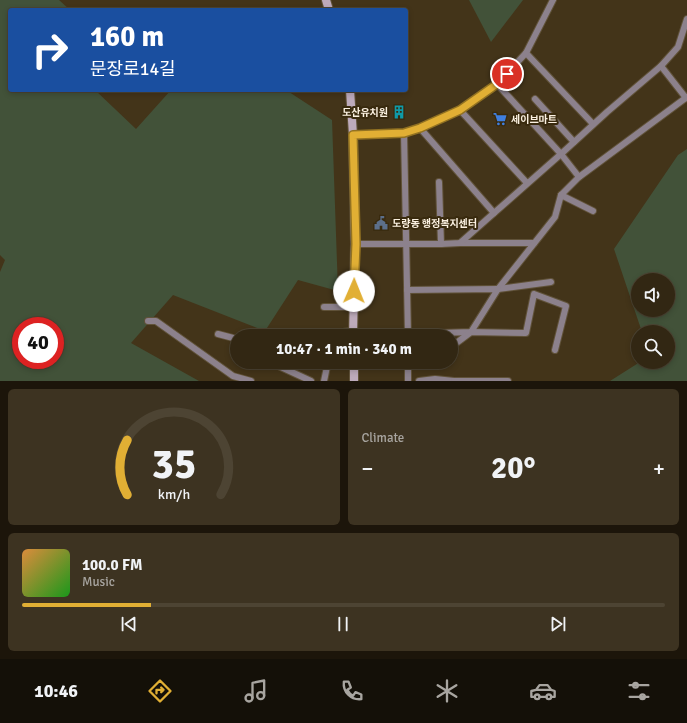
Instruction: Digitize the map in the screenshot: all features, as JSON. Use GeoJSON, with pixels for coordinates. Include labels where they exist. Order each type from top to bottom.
{"type":"FeatureCollection","features":[{"type":"Feature","properties":{"kind":"street"},"geometry":{"type":"LineString","coordinates":[[353,135],[404,133],[420,128],[460,110],[497,84],[526,53],[553,0]]}},
{"type":"Feature","properties":{"kind":"street"},"geometry":{"type":"LineString","coordinates":[[460,243],[562,154],[593,124],[661,66],[678,47],[687,20]]}},
{"type":"Feature","properties":{"kind":"street"},"geometry":{"type":"LineString","coordinates":[[526,53],[593,124]]}},
{"type":"Feature","properties":{"kind":"street"},"geometry":{"type":"LineString","coordinates":[[458,342],[471,332],[498,289],[555,217],[560,195],[579,177],[687,97],[661,66]]}},
{"type":"Feature","properties":{"kind":"street"},"geometry":{"type":"LineString","coordinates":[[497,84],[562,154],[579,177]]}},
{"type":"Feature","properties":{"kind":"street"},"geometry":{"type":"LineString","coordinates":[[350,92],[353,135],[356,244],[353,329]]}},
{"type":"Feature","properties":{"kind":"street"},"geometry":{"type":"LineString","coordinates":[[535,99],[574,142]]}},
{"type":"Feature","properties":{"kind":"street"},"geometry":{"type":"LineString","coordinates":[[460,110],[527,183]]}},
{"type":"Feature","properties":{"kind":"street"},"geometry":{"type":"LineString","coordinates":[[420,128],[494,213]]}},
{"type":"Feature","properties":{"kind":"street"},"geometry":{"type":"LineString","coordinates":[[404,133],[408,329]]}},
{"type":"Feature","properties":{"kind":"street"},"geometry":{"type":"LineString","coordinates":[[439,182],[441,244]]}},
{"type":"Feature","properties":{"kind":"street"},"geometry":{"type":"LineString","coordinates":[[560,195],[593,211]]}},
{"type":"Feature","properties":{"kind":"street"},"geometry":{"type":"LineString","coordinates":[[356,244],[534,243]]}},
{"type":"Feature","properties":{"kind":"street"},"geometry":{"type":"LineString","coordinates":[[407,290],[498,289],[551,282]]}},
{"type":"Feature","properties":{"kind":"street"},"geometry":{"type":"LineString","coordinates":[[458,333],[526,333],[537,284]]}},
{"type":"Feature","properties":{"kind":"street"},"geometry":{"type":"LineString","coordinates":[[534,294],[566,306],[555,350]]}},
{"type":"Feature","properties":{"kind":"street"},"geometry":{"type":"LineString","coordinates":[[324,307],[354,307]]}},
{"type":"Feature","properties":{"kind":"street"},"geometry":{"type":"LineString","coordinates":[[148,321],[156,321],[233,376],[251,381]]}},
{"type":"Feature","properties":{"kind":"street"},"geometry":{"type":"LineString","coordinates":[[218,334],[230,337]]}},
{"type":"Feature","properties":{"kind":"street"},"geometry":{"type":"LineString","coordinates":[[285,369],[311,381]]}},
{"type":"Feature","properties":{"kind":"street"},"geometry":{"type":"LineString","coordinates":[[324,381],[327,369]]}},
{"type":"Feature","properties":{"kind":"street"},"geometry":{"type":"LineString","coordinates":[[354,369],[354,381]]}},
{"type":"Feature","properties":{"kind":"street"},"geometry":{"type":"LineString","coordinates":[[408,369],[408,381]]}},
{"type":"Feature","properties":{"kind":"street"},"geometry":{"type":"LineString","coordinates":[[419,381],[508,381]]}},
{"type":"Feature","properties":{"kind":"green space"},"geometry":{"type":"Polygon","coordinates":[[[0,0],[59,0],[68,8],[8,8],[8,92],[97,92],[136,129],[169,92],[289,92],[332,120],[338,291],[298,280],[266,329],[260,329],[173,295],[131,343],[199,381],[0,381],[0,272],[5,260],[0,255],[0,0]]]}},
{"type":"Feature","properties":{"kind":"green space"},"geometry":{"type":"Polygon","coordinates":[[[469,0],[523,0],[491,42],[469,0]]]}},
{"type":"Feature","properties":{"kind":"green space"},"geometry":{"type":"Polygon","coordinates":[[[687,149],[687,381],[610,381],[631,368],[631,369],[675,369],[675,325],[640,325],[637,317],[675,317],[675,273],[631,273],[631,299],[614,249],[678,155],[687,149]]]}},
{"type":"Feature","properties":{"kind":"place","name":"도산유치원"},"geometry":{"type":"Point","coordinates":[399,112]}},
{"type":"Feature","properties":{"kind":"place","name":"세이브마트"},"geometry":{"type":"Point","coordinates":[500,119]}},
{"type":"Feature","properties":{"kind":"place","name":"도량동 행정복지센터"},"geometry":{"type":"Point","coordinates":[381,223]}},
{"type":"Feature","properties":{"kind":"route"},"geometry":{"type":"LineString","coordinates":[[354,291],[356,244],[353,135],[404,133],[420,128],[460,110],[497,84],[507,74]]}}]}
